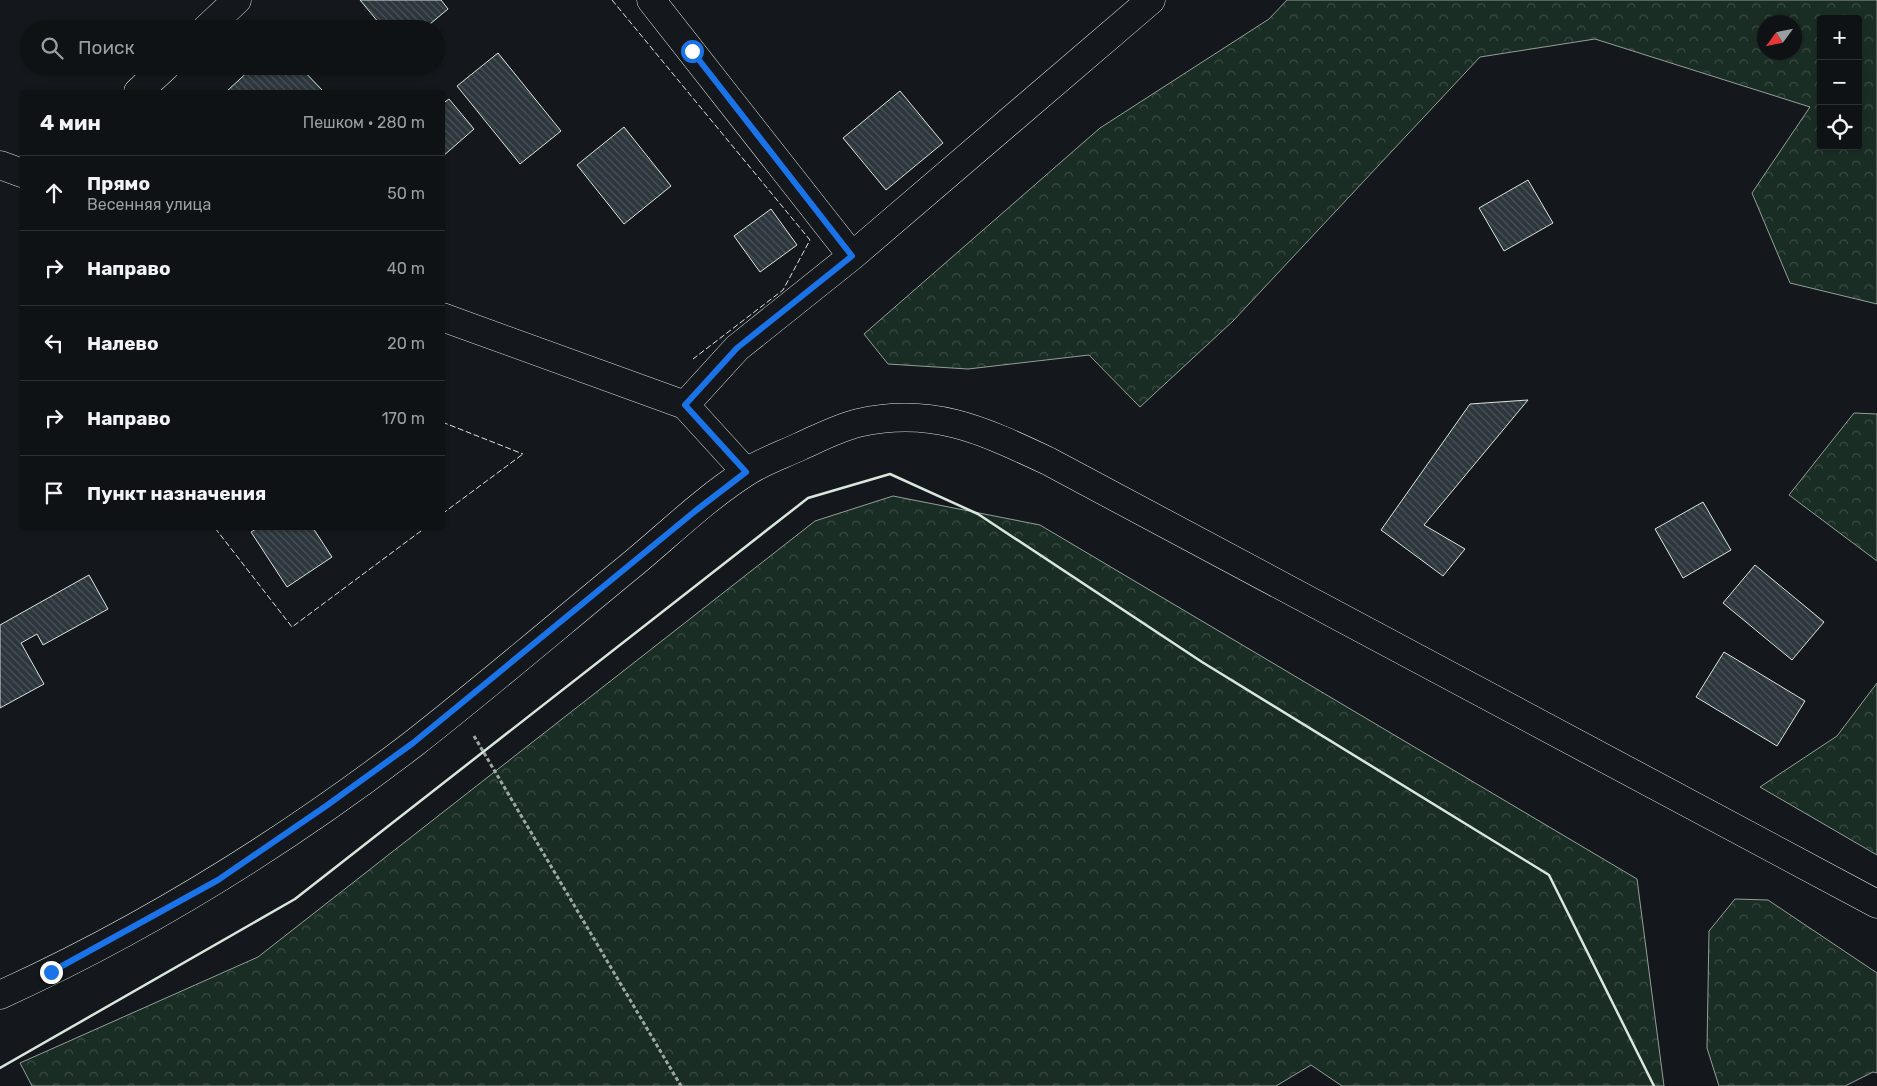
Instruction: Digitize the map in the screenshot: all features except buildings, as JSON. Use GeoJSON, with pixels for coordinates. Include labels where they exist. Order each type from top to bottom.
{"type":"FeatureCollection","features":[{"type":"Feature","properties":{"kind":"main road"},"geometry":{"type":"LineString","coordinates":[[216,20],[237,0]]}},
{"type":"Feature","properties":{"kind":"main road"},"geometry":{"type":"LineString","coordinates":[[651,0],[852,256]]}},
{"type":"Feature","properties":{"kind":"main road"},"geometry":{"type":"LineString","coordinates":[[685,405],[737,348],[852,256],[1150,0]]}},
{"type":"Feature","properties":{"kind":"main road"},"geometry":{"type":"LineString","coordinates":[[140,90],[156,75]]}},
{"type":"Feature","properties":{"kind":"main road"},"geometry":{"type":"LineString","coordinates":[[0,165],[20,171]]}},
{"type":"Feature","properties":{"kind":"main road"},"geometry":{"type":"LineString","coordinates":[[445,318],[685,405],[746,472]]}},
{"type":"Feature","properties":{"kind":"main road"},"geometry":{"type":"LineString","coordinates":[[0,995],[51,972],[122,935],[218,880],[326,806],[413,743],[694,512],[746,472],[826,434],[855,424],[883,418],[917,416],[954,423],[994,436],[1048,461],[1877,904]]}},
{"type":"Feature","properties":{"kind":"path"},"geometry":{"type":"LineString","coordinates":[[457,707],[681,1086]]}},
{"type":"Feature","properties":{"kind":"green space"},"geometry":{"type":"Polygon","coordinates":[[[1287,0],[1877,0],[1877,304],[1790,283],[1752,193],[1810,107],[1595,39],[1480,57],[1233,321],[1140,407],[1089,355],[968,369],[888,364],[864,334],[1100,128],[1269,19],[1287,0]]]}},
{"type":"Feature","properties":{"kind":"green space"},"geometry":{"type":"Polygon","coordinates":[[[1854,413],[1877,414],[1877,561],[1789,495],[1854,413]]]}},
{"type":"Feature","properties":{"kind":"green space"},"geometry":{"type":"Polygon","coordinates":[[[893,496],[1040,525],[1637,879],[1664,1086],[1342,1086],[1311,1065],[1276,1086],[32,1086],[20,1063],[258,957],[815,521],[893,496]]]}},
{"type":"Feature","properties":{"kind":"green space"},"geometry":{"type":"Polygon","coordinates":[[[1877,683],[1877,855],[1760,787],[1837,736],[1877,683]]]}},
{"type":"Feature","properties":{"kind":"green space"},"geometry":{"type":"Polygon","coordinates":[[[1735,899],[1768,900],[1877,973],[1877,1073],[1873,1072],[1845,1086],[1719,1086],[1707,1048],[1709,931],[1735,899]]]}},
{"type":"Feature","properties":{"kind":"fence"},"geometry":{"type":"LineString","coordinates":[[612,0],[810,240],[783,290],[693,359]]}},
{"type":"Feature","properties":{"kind":"fence"},"geometry":{"type":"LineString","coordinates":[[445,423],[523,454]]}},
{"type":"Feature","properties":{"kind":"fence"},"geometry":{"type":"LineString","coordinates":[[445,512],[523,454]]}},
{"type":"Feature","properties":{"kind":"fence"},"geometry":{"type":"LineString","coordinates":[[217,530],[292,627],[422,530]]}},
{"type":"Feature","properties":{"kind":"wall"},"geometry":{"type":"LineString","coordinates":[[0,1068],[295,899],[808,498],[890,474],[978,514],[1202,662],[1549,875],[1654,1086]]}},
{"type":"Feature","properties":{"kind":"route"},"geometry":{"type":"LineString","coordinates":[[51,972],[122,935],[218,880],[326,806],[413,743],[694,512],[746,472],[685,405],[737,348],[852,256],[692,51]]}}]}
